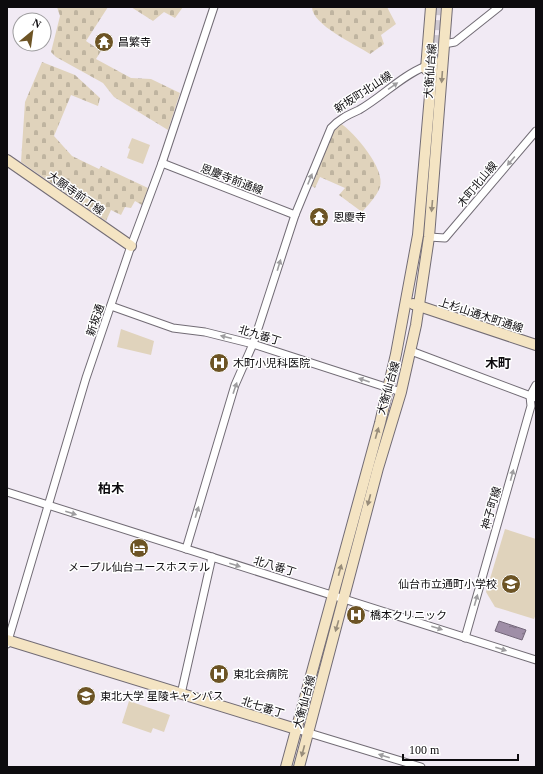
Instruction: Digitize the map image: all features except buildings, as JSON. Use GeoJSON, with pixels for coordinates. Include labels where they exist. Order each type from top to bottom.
{"type":"FeatureCollection","features":[{"type":"Feature","properties":{"kind":"main road","name":"大衡仙台線"},"geometry":{"type":"LineString","coordinates":[[286,767],[380,423],[406,302],[430,62],[431,7]]}},
{"type":"Feature","properties":{"kind":"main road","name":"大衡仙台線"},"geometry":{"type":"LineString","coordinates":[[299,767],[389,427],[401,392],[411,351],[429,237],[447,7]]}},
{"type":"Feature","properties":{"kind":"main road","name":"大願寺前丁線"},"geometry":{"type":"LineString","coordinates":[[7,160],[131,246]]}},
{"type":"Feature","properties":{"kind":"main road","name":"上杉山通木町通線"},"geometry":{"type":"LineString","coordinates":[[406,302],[536,346]]}},
{"type":"Feature","properties":{"kind":"main road","name":"北七番丁"},"geometry":{"type":"LineString","coordinates":[[7,642],[296,730]]}},
{"type":"Feature","properties":{"kind":"street","name":"新坂通"},"geometry":{"type":"LineString","coordinates":[[7,642],[71,426],[131,246],[162,163],[214,7]]}},
{"type":"Feature","properties":{"kind":"street"},"geometry":{"type":"LineString","coordinates":[[444,44],[455,42],[499,7]]}},
{"type":"Feature","properties":{"kind":"street","name":"新坂町北山線"},"geometry":{"type":"LineString","coordinates":[[186,549],[235,385],[253,344],[295,215],[331,128],[337,121],[358,110],[430,62]]}},
{"type":"Feature","properties":{"kind":"street","name":"木町北山線"},"geometry":{"type":"LineString","coordinates":[[429,237],[445,238],[536,131]]}},
{"type":"Feature","properties":{"kind":"street","name":"恩慶寺前通線"},"geometry":{"type":"LineString","coordinates":[[162,163],[295,215]]}},
{"type":"Feature","properties":{"kind":"street","name":"北九番丁"},"geometry":{"type":"LineString","coordinates":[[111,306],[173,328],[205,332],[253,344],[401,392]]}},
{"type":"Feature","properties":{"kind":"street"},"geometry":{"type":"LineString","coordinates":[[411,351],[533,397]]}},
{"type":"Feature","properties":{"kind":"street","name":"神子町線"},"geometry":{"type":"LineString","coordinates":[[465,638],[536,385]]}},
{"type":"Feature","properties":{"kind":"street","name":"北八番丁"},"geometry":{"type":"LineString","coordinates":[[7,492],[536,660]]}},
{"type":"Feature","properties":{"kind":"street"},"geometry":{"type":"LineString","coordinates":[[181,694],[212,558]]}},
{"type":"Feature","properties":{"kind":"street","name":"北七番丁"},"geometry":{"type":"LineString","coordinates":[[296,730],[421,767]]}},
{"type":"Feature","properties":{"kind":"green space"},"geometry":{"type":"Polygon","coordinates":[[[57,7],[108,7],[86,41],[101,51],[96,59],[131,78],[151,79],[180,93],[168,130],[114,97],[103,83],[56,57],[51,52],[60,16],[57,7]]]}},
{"type":"Feature","properties":{"kind":"green space"},"geometry":{"type":"Polygon","coordinates":[[[131,7],[183,7],[175,18],[164,12],[153,21],[131,7]]]}},
{"type":"Feature","properties":{"kind":"green space"},"geometry":{"type":"Polygon","coordinates":[[[312,7],[387,7],[396,24],[381,35],[384,44],[370,54],[335,34],[326,27],[314,14],[312,7]]]}},
{"type":"Feature","properties":{"kind":"green space"},"geometry":{"type":"Polygon","coordinates":[[[42,62],[75,75],[100,98],[98,106],[71,95],[54,136],[72,156],[99,169],[101,166],[148,188],[142,205],[135,201],[131,208],[125,207],[121,215],[111,210],[106,221],[21,162],[25,102],[42,62]]]}},
{"type":"Feature","properties":{"kind":"green space"},"geometry":{"type":"Polygon","coordinates":[[[340,123],[353,134],[368,152],[374,161],[381,179],[377,194],[362,212],[339,195],[345,188],[320,177],[315,188],[310,185],[332,131],[340,123]]]}},
{"type":"Feature","properties":{"kind":"green space"},"geometry":{"type":"Polygon","coordinates":[[[132,138],[150,145],[143,164],[127,158],[130,149],[128,148],[132,138]]]}},
{"type":"Feature","properties":{"kind":"green space"},"geometry":{"type":"Polygon","coordinates":[[[121,329],[154,341],[151,355],[117,347],[121,329]]]}},
{"type":"Feature","properties":{"kind":"green space"},"geometry":{"type":"Polygon","coordinates":[[[505,529],[536,539],[536,614],[534,619],[495,607],[486,592],[505,529]]]}},
{"type":"Feature","properties":{"kind":"green space"},"geometry":{"type":"Polygon","coordinates":[[[129,701],[170,715],[164,732],[153,728],[151,733],[122,723],[129,701]]]}},
{"type":"Feature","properties":{"kind":"water"},"geometry":{"type":"Polygon","coordinates":[[[499,621],[526,630],[522,640],[495,631],[499,621]]]}},
{"type":"Feature","properties":{"kind":"tunnel"},"geometry":{"type":"LineString","coordinates":[[433,60],[436,7]]}},
{"type":"Feature","properties":{"kind":"place","name":"昌繁寺"},"geometry":{"type":"Point","coordinates":[104,42]}},
{"type":"Feature","properties":{"kind":"place","name":"恩慶寺"},"geometry":{"type":"Point","coordinates":[319,217]}},
{"type":"Feature","properties":{"kind":"place","name":"木町小児科医院"},"geometry":{"type":"Point","coordinates":[219,363]}},
{"type":"Feature","properties":{"kind":"place","name":"メープル仙台ユースホステル"},"geometry":{"type":"Point","coordinates":[139,548]}},
{"type":"Feature","properties":{"kind":"place","name":"仙台市立通町小学校"},"geometry":{"type":"Point","coordinates":[511,584]}},
{"type":"Feature","properties":{"kind":"place","name":"橋本クリニック"},"geometry":{"type":"Point","coordinates":[356,615]}},
{"type":"Feature","properties":{"kind":"place","name":"東北会病院"},"geometry":{"type":"Point","coordinates":[219,674]}},
{"type":"Feature","properties":{"kind":"place","name":"東北大学 星陵キャンパス"},"geometry":{"type":"Point","coordinates":[86,696]}},
{"type":"Feature","properties":{"kind":"district","name":"木町"},"geometry":{"type":"Point","coordinates":[498,363]}},
{"type":"Feature","properties":{"kind":"district","name":"柏木"},"geometry":{"type":"Point","coordinates":[111,488]}}]}
